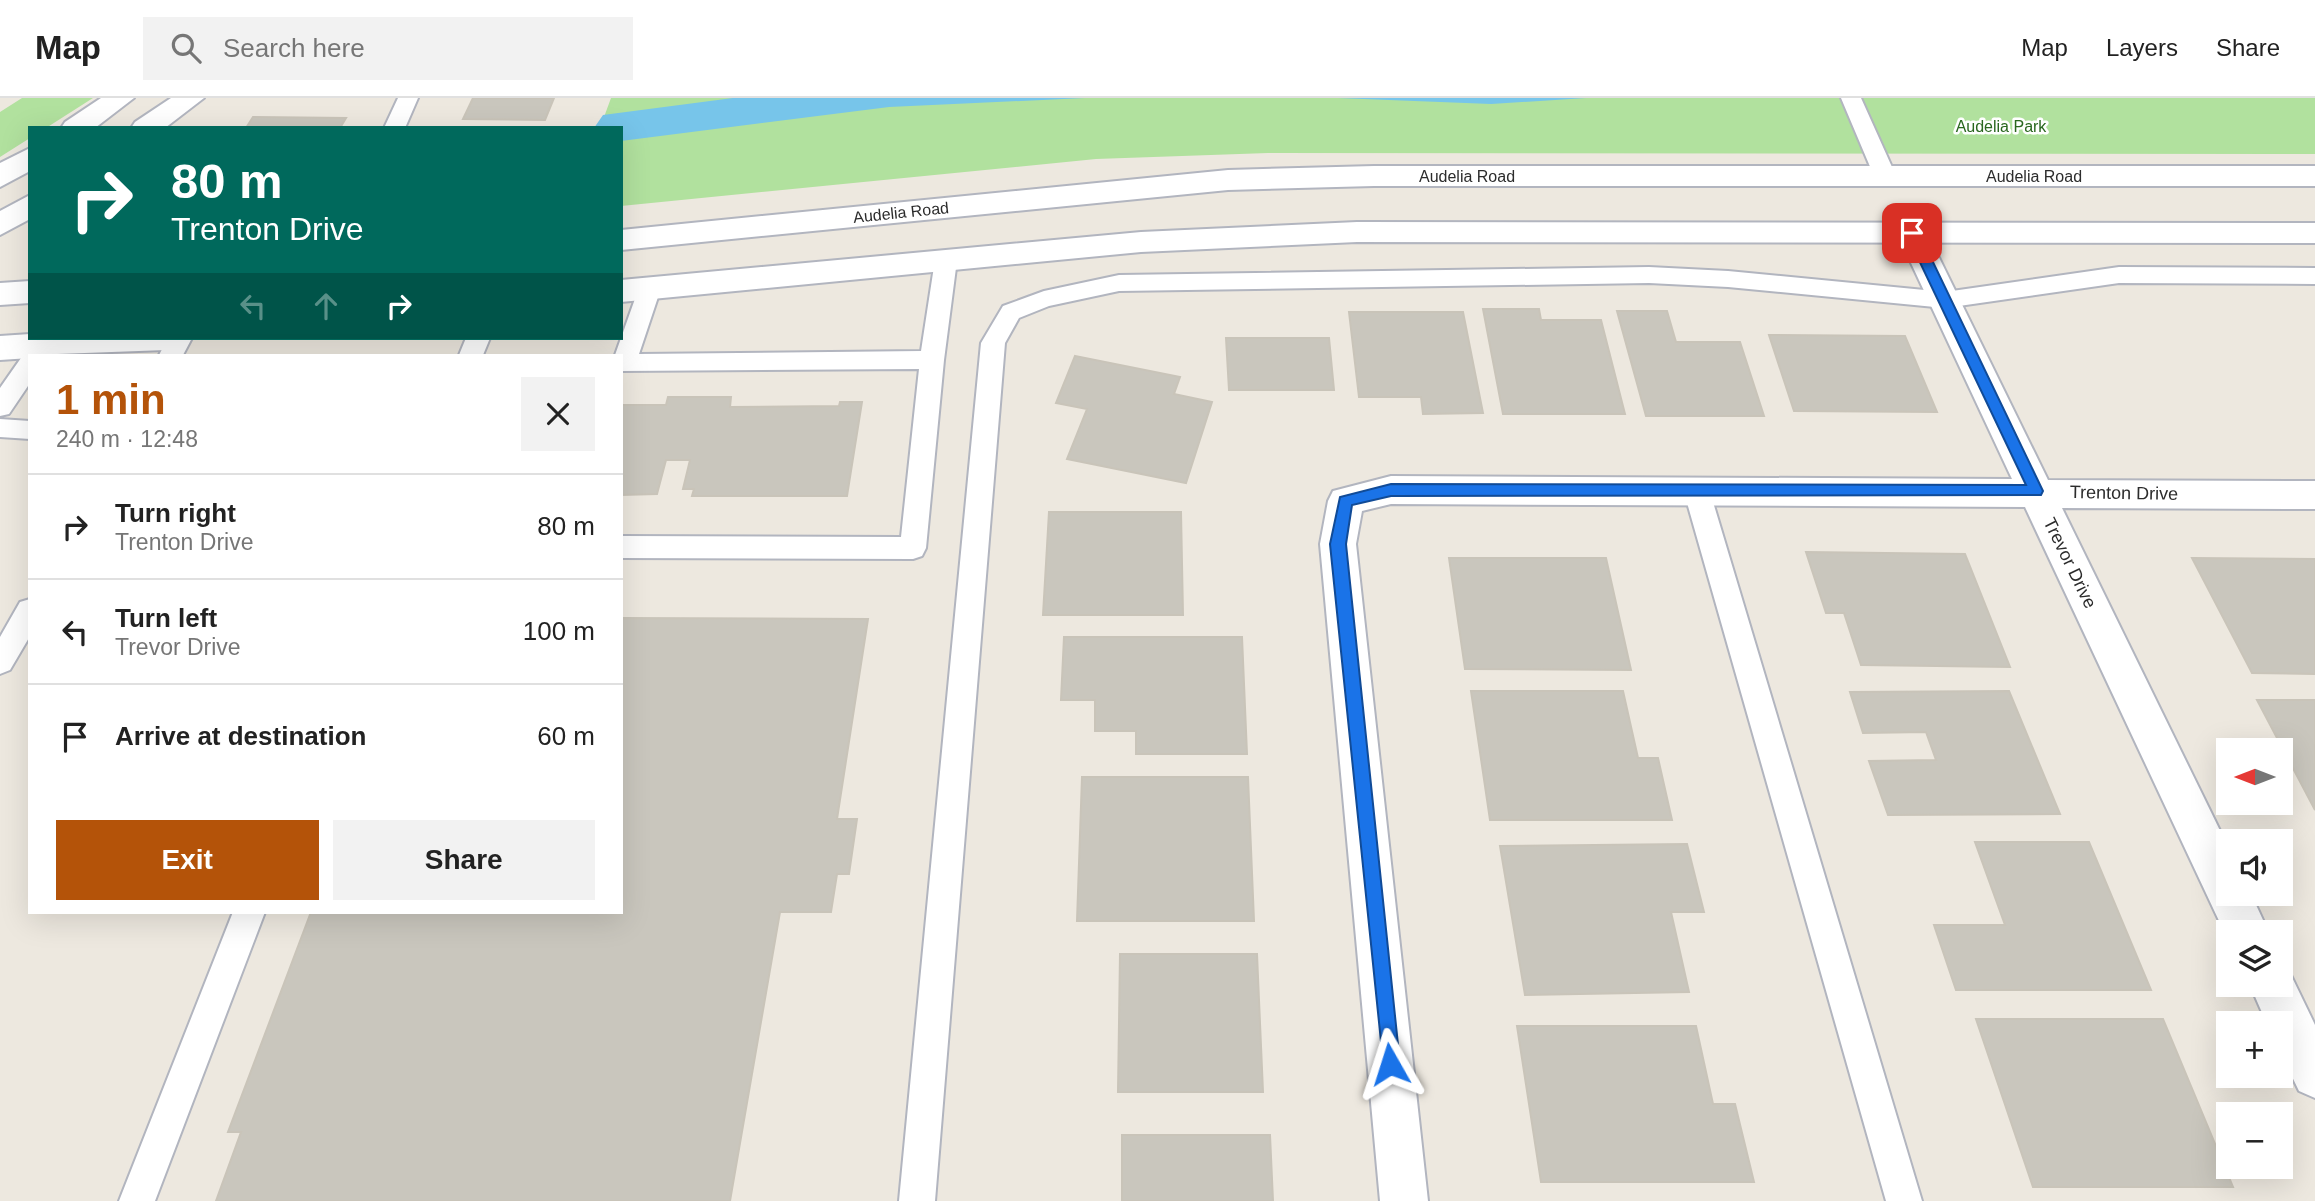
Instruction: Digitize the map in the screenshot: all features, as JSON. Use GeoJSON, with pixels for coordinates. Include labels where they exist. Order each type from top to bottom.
{"type":"FeatureCollection","features":[{"type":"Feature","properties":{"kind":"main road"},"geometry":{"type":"LineString","coordinates":[[78,126],[120,98]]}},
{"type":"Feature","properties":{"kind":"main road"},"geometry":{"type":"LineString","coordinates":[[148,126],[190,98]]}},
{"type":"Feature","properties":{"kind":"main road"},"geometry":{"type":"LineString","coordinates":[[0,177],[28,158]]}},
{"type":"Feature","properties":{"kind":"main road","name":"Audelia Road"},"geometry":{"type":"LineString","coordinates":[[623,240],[1227,180],[1374,176],[2315,176]]}},
{"type":"Feature","properties":{"kind":"main road","name":"Trevor Drive"},"geometry":{"type":"LineString","coordinates":[[1885,176],[2216,869]]}},
{"type":"Feature","properties":{"kind":"main road"},"geometry":{"type":"LineString","coordinates":[[0,225],[28,206]]}},
{"type":"Feature","properties":{"kind":"main road"},"geometry":{"type":"LineString","coordinates":[[946,260],[947,208]]}},
{"type":"Feature","properties":{"kind":"main road"},"geometry":{"type":"LineString","coordinates":[[635,290],[1214,237],[1357,232],[2315,233]]}},
{"type":"Feature","properties":{"kind":"main road"},"geometry":{"type":"LineString","coordinates":[[0,293],[28,292]]}},
{"type":"Feature","properties":{"kind":"main road"},"geometry":{"type":"LineString","coordinates":[[44,354],[151,340]]}},
{"type":"Feature","properties":{"kind":"main road"},"geometry":{"type":"LineString","coordinates":[[0,348],[31,354]]}},
{"type":"Feature","properties":{"kind":"main road","name":"Trenton Drive"},"geometry":{"type":"LineString","coordinates":[[1404,1201],[1338,544],[1346,501],[1391,490],[2036,491],[2315,495]]}},
{"type":"Feature","properties":{"kind":"main road"},"geometry":{"type":"LineString","coordinates":[[2278,997],[2315,1075]]}},
{"type":"Feature","properties":{"kind":"lane"},"geometry":{"type":"LineString","coordinates":[[395,126],[408,98]]}},
{"type":"Feature","properties":{"kind":"lane"},"geometry":{"type":"LineString","coordinates":[[1852,98],[1885,176]]}},
{"type":"Feature","properties":{"kind":"lane"},"geometry":{"type":"LineString","coordinates":[[623,547],[913,548],[932,360],[946,260]]}},
{"type":"Feature","properties":{"kind":"lane"},"geometry":{"type":"LineString","coordinates":[[917,1201],[993,343],[1011,312],[1044,299],[1119,282],[1649,275],[1728,279],[1945,300],[2119,275],[2315,276]]}},
{"type":"Feature","properties":{"kind":"lane"},"geometry":{"type":"LineString","coordinates":[[635,290],[625,363],[932,360]]}},
{"type":"Feature","properties":{"kind":"lane"},"geometry":{"type":"LineString","coordinates":[[0,407],[28,367]]}},
{"type":"Feature","properties":{"kind":"lane"},"geometry":{"type":"LineString","coordinates":[[0,428],[28,430]]}},
{"type":"Feature","properties":{"kind":"lane"},"geometry":{"type":"LineString","coordinates":[[1697,492],[1904,1201]]}},
{"type":"Feature","properties":{"kind":"lane"},"geometry":{"type":"LineString","coordinates":[[0,662],[28,613]]}},
{"type":"Feature","properties":{"kind":"lane"},"geometry":{"type":"LineString","coordinates":[[137,1201],[249,914]]}},
{"type":"Feature","properties":{"kind":"green space"},"geometry":{"type":"Polygon","coordinates":[[[22,98],[93,98],[49,126],[28,126],[28,139],[0,157],[0,112],[22,98]]]}},
{"type":"Feature","properties":{"kind":"green space","name":"Audelia Park"},"geometry":{"type":"Polygon","coordinates":[[[611,98],[2315,98],[2315,154],[1268,153],[1096,159],[623,206],[623,126],[601,126],[611,98]]]}},
{"type":"Feature","properties":{"kind":"water"},"geometry":{"type":"Polygon","coordinates":[[[733,98],[1085,98],[889,107],[623,141],[623,126],[595,126],[603,115],[733,98]]]}},
{"type":"Feature","properties":{"kind":"water"},"geometry":{"type":"Polygon","coordinates":[[[1338,98],[1586,98],[1491,104],[1338,98]]]}},
{"type":"Feature","properties":{"kind":"building"},"geometry":{"type":"Polygon","coordinates":[[[473,98],[554,98],[545,120],[463,119],[473,98]]]}},
{"type":"Feature","properties":{"kind":"building"},"geometry":{"type":"Polygon","coordinates":[[[253,117],[346,118],[341,126],[247,126],[253,117]]]}},
{"type":"Feature","properties":{"kind":"building"},"geometry":{"type":"Polygon","coordinates":[[[1483,309],[1539,309],[1541,320],[1601,320],[1625,414],[1503,414],[1483,309]]]}},
{"type":"Feature","properties":{"kind":"building"},"geometry":{"type":"Polygon","coordinates":[[[1617,311],[1667,311],[1676,342],[1740,342],[1764,416],[1646,416],[1617,311]]]}},
{"type":"Feature","properties":{"kind":"building"},"geometry":{"type":"Polygon","coordinates":[[[1349,312],[1463,312],[1483,413],[1423,414],[1421,397],[1359,397],[1349,312]]]}},
{"type":"Feature","properties":{"kind":"building"},"geometry":{"type":"Polygon","coordinates":[[[1769,335],[1905,336],[1937,412],[1794,411],[1769,335]]]}},
{"type":"Feature","properties":{"kind":"building"},"geometry":{"type":"Polygon","coordinates":[[[1226,338],[1329,338],[1334,390],[1229,390],[1226,338]]]}},
{"type":"Feature","properties":{"kind":"building"},"geometry":{"type":"Polygon","coordinates":[[[1075,356],[1180,377],[1174,394],[1212,402],[1186,483],[1067,459],[1087,409],[1056,403],[1075,356]]]}},
{"type":"Feature","properties":{"kind":"building"},"geometry":{"type":"Polygon","coordinates":[[[668,397],[731,397],[730,407],[839,406],[840,402],[862,402],[847,496],[692,496],[694,489],[683,489],[690,460],[666,460],[657,494],[623,495],[623,405],[666,405],[668,397]]]}},
{"type":"Feature","properties":{"kind":"building"},"geometry":{"type":"Polygon","coordinates":[[[1049,512],[1181,512],[1183,615],[1043,615],[1049,512]]]}},
{"type":"Feature","properties":{"kind":"building"},"geometry":{"type":"Polygon","coordinates":[[[1806,552],[1965,554],[2010,667],[1861,665],[1844,613],[1826,613],[1806,552]]]}},
{"type":"Feature","properties":{"kind":"building"},"geometry":{"type":"Polygon","coordinates":[[[1449,558],[1606,558],[1631,670],[1465,669],[1449,558]]]}},
{"type":"Feature","properties":{"kind":"building"},"geometry":{"type":"Polygon","coordinates":[[[2192,558],[2315,559],[2315,674],[2252,673],[2192,558]]]}},
{"type":"Feature","properties":{"kind":"building"},"geometry":{"type":"Polygon","coordinates":[[[623,618],[868,619],[837,819],[857,819],[849,874],[837,874],[831,912],[780,912],[730,1201],[216,1201],[241,1132],[228,1132],[310,914],[623,914],[623,618]]]}},
{"type":"Feature","properties":{"kind":"building"},"geometry":{"type":"Polygon","coordinates":[[[1064,637],[1242,637],[1247,754],[1136,754],[1136,731],[1095,731],[1095,700],[1061,700],[1064,637]]]}},
{"type":"Feature","properties":{"kind":"building"},"geometry":{"type":"Polygon","coordinates":[[[1471,691],[1623,691],[1638,758],[1658,758],[1672,820],[1490,820],[1471,691]]]}},
{"type":"Feature","properties":{"kind":"building"},"geometry":{"type":"Polygon","coordinates":[[[2009,691],[2060,814],[1888,815],[1869,761],[1936,760],[1926,732],[1863,733],[1850,692],[2009,691]]]}},
{"type":"Feature","properties":{"kind":"building"},"geometry":{"type":"Polygon","coordinates":[[[2257,700],[2315,700],[2315,810],[2293,768],[2293,738],[2277,738],[2257,700]]]}},
{"type":"Feature","properties":{"kind":"building"},"geometry":{"type":"Polygon","coordinates":[[[1082,777],[1248,777],[1254,921],[1077,921],[1082,777]]]}},
{"type":"Feature","properties":{"kind":"building"},"geometry":{"type":"Polygon","coordinates":[[[1975,842],[2089,842],[2151,990],[1956,990],[1934,925],[2005,925],[1975,842]]]}},
{"type":"Feature","properties":{"kind":"building"},"geometry":{"type":"Polygon","coordinates":[[[1687,844],[1704,912],[1671,912],[1689,992],[1525,995],[1500,846],[1687,844]]]}},
{"type":"Feature","properties":{"kind":"building"},"geometry":{"type":"Polygon","coordinates":[[[1120,954],[1257,954],[1263,1092],[1118,1092],[1120,954]]]}},
{"type":"Feature","properties":{"kind":"building"},"geometry":{"type":"Polygon","coordinates":[[[1976,1019],[2163,1019],[2216,1146],[2216,1179],[2230,1179],[2233,1187],[2033,1187],[1976,1019]]]}},
{"type":"Feature","properties":{"kind":"building"},"geometry":{"type":"Polygon","coordinates":[[[1517,1026],[1696,1026],[1713,1104],[1735,1104],[1754,1182],[1541,1182],[1517,1026]]]}},
{"type":"Feature","properties":{"kind":"building"},"geometry":{"type":"Polygon","coordinates":[[[1122,1135],[1270,1135],[1273,1201],[1122,1201],[1122,1135]]]}},
{"type":"Feature","properties":{"kind":"route"},"geometry":{"type":"LineString","coordinates":[[1390,1064],[1338,544],[1346,501],[1391,490],[2036,491],[1912,233]]}}]}
